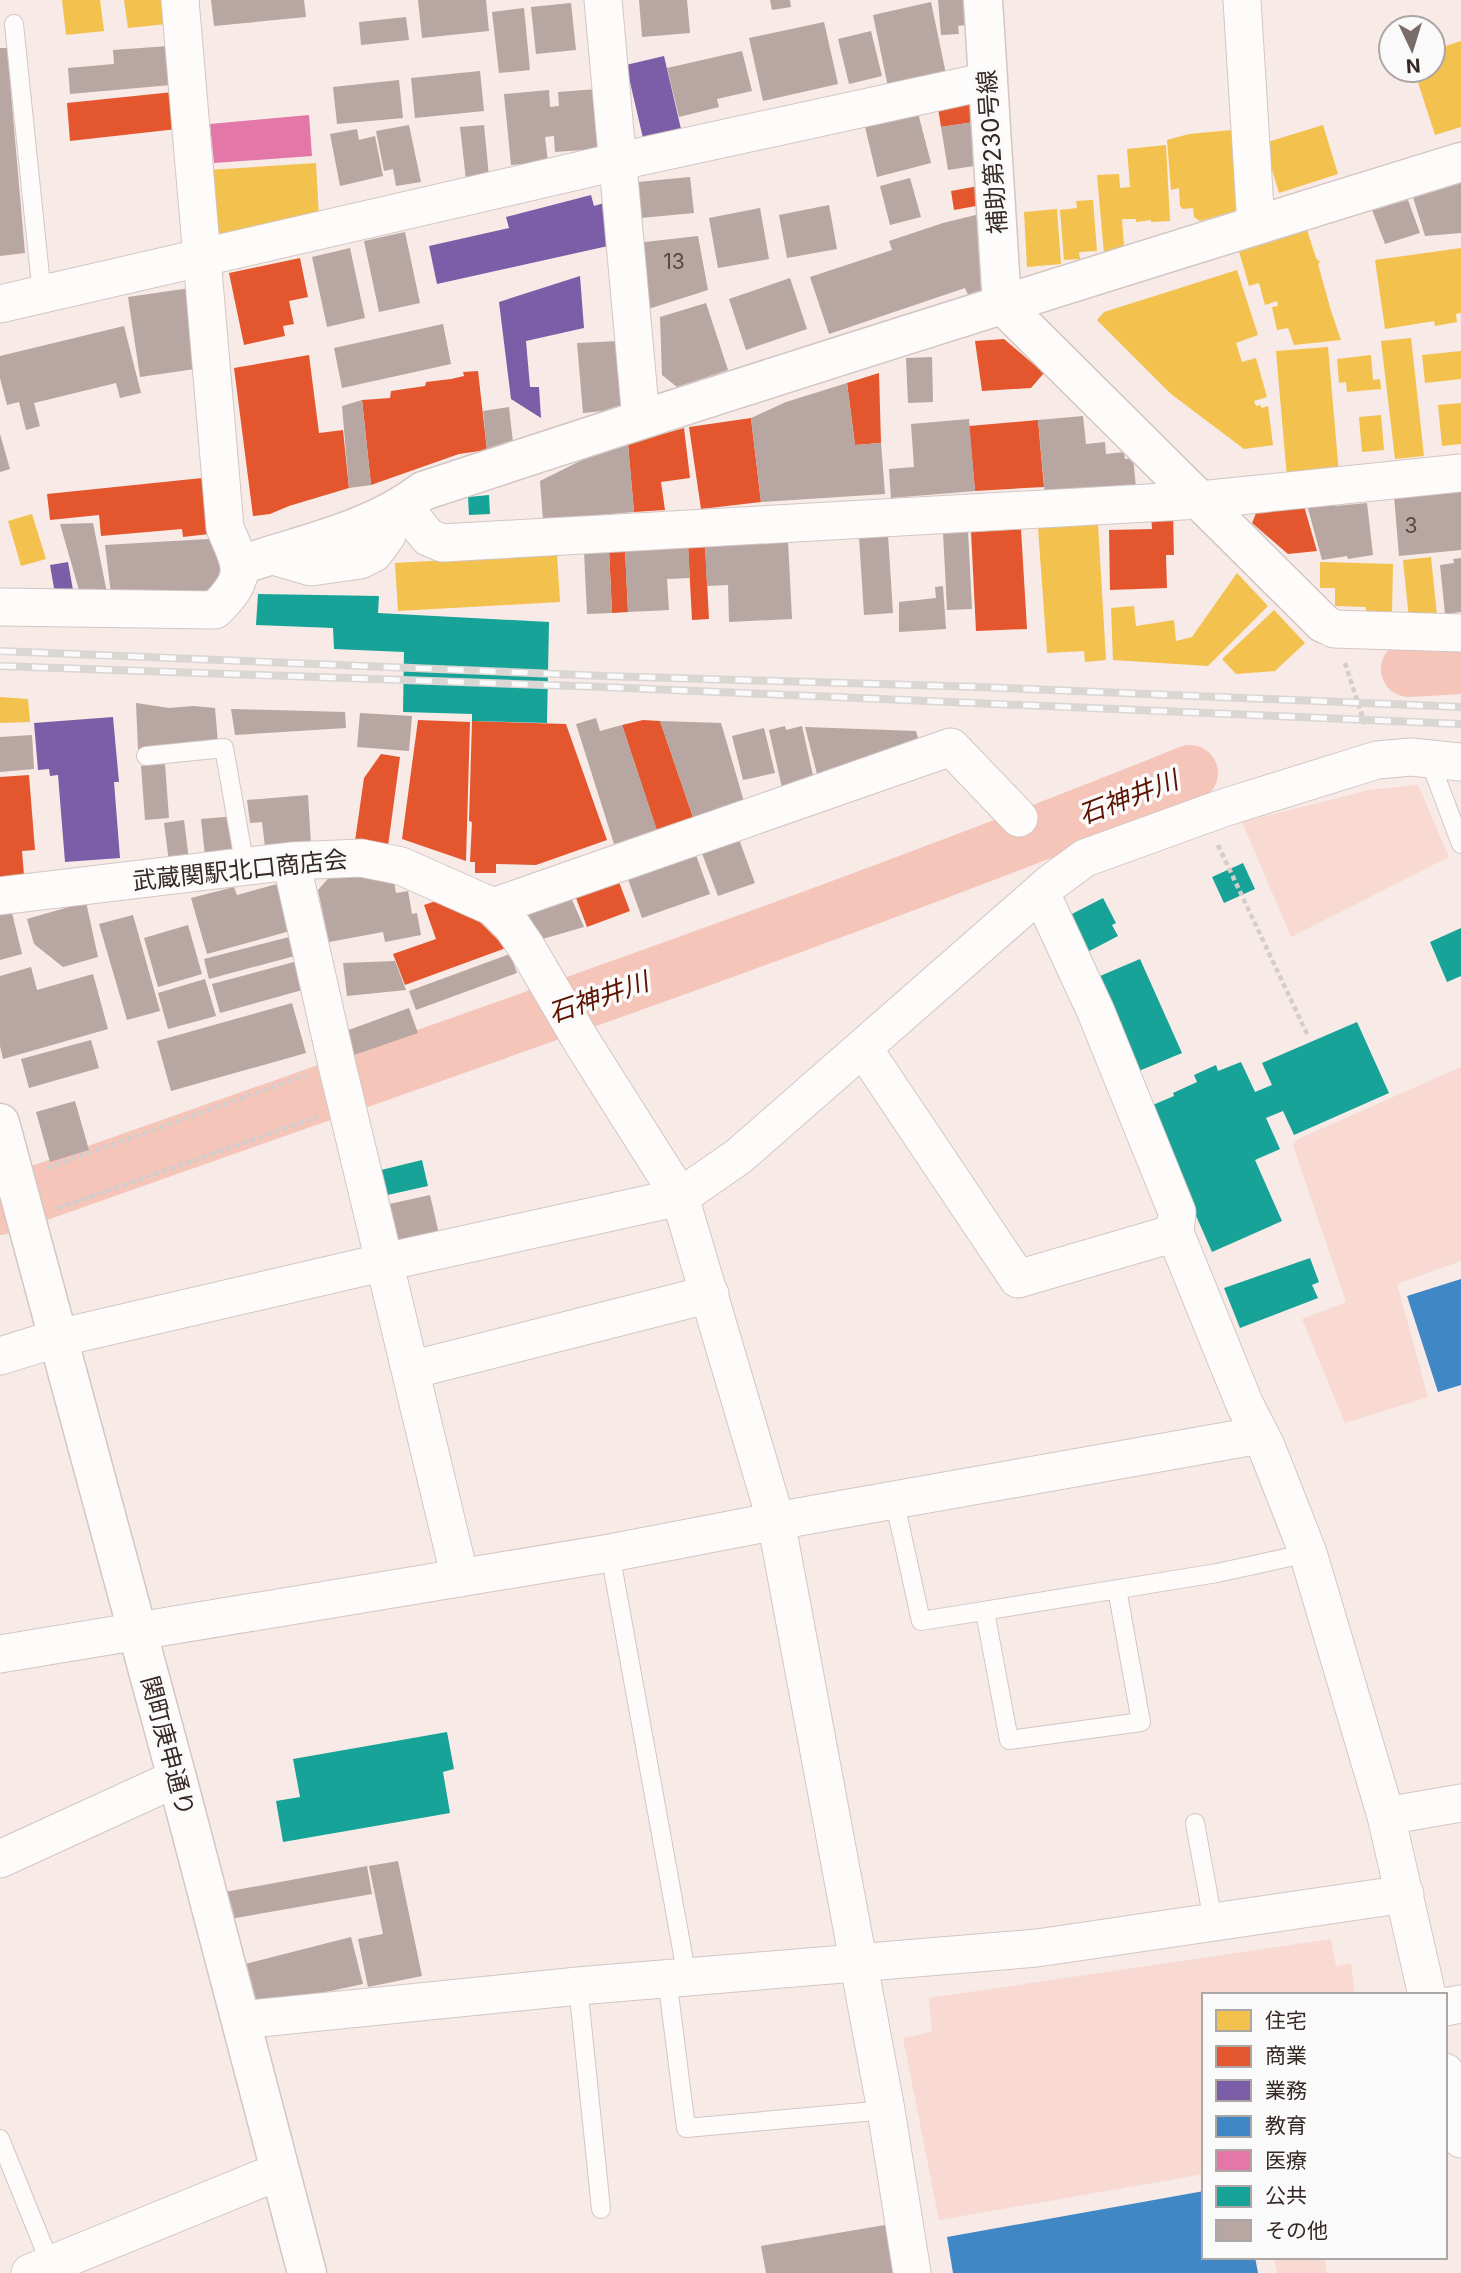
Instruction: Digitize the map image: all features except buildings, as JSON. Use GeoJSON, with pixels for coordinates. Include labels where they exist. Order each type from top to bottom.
{"type":"FeatureCollection","features":[{"type":"Feature","properties":{"kind":"street"},"geometry":{"type":"LineString","coordinates":[[180,0],[225,528],[255,560]]}},
{"type":"Feature","properties":{"kind":"street"},"geometry":{"type":"LineString","coordinates":[[603,0],[640,419]]}},
{"type":"Feature","properties":{"kind":"street","name":"補助第230号線"},"geometry":{"type":"LineString","coordinates":[[983,0],[1002,304]]}},
{"type":"Feature","properties":{"kind":"street"},"geometry":{"type":"LineString","coordinates":[[1242,0],[1256,225]]}},
{"type":"Feature","properties":{"kind":"street"},"geometry":{"type":"LineString","coordinates":[[0,303],[616,162],[988,81]]}},
{"type":"Feature","properties":{"kind":"street"},"geometry":{"type":"LineString","coordinates":[[0,607],[215,610],[233,592],[255,560],[360,526],[398,510],[423,491],[1002,304],[1461,162]]}},
{"type":"Feature","properties":{"kind":"street"},"geometry":{"type":"LineString","coordinates":[[1002,304],[1328,626],[1461,633]]}},
{"type":"Feature","properties":{"kind":"street"},"geometry":{"type":"LineString","coordinates":[[398,510],[428,537],[442,543],[1200,500],[1461,473]]}},
{"type":"Feature","properties":{"kind":"street"},"geometry":{"type":"LineString","coordinates":[[493,908],[951,747],[1019,818]]}},
{"type":"Feature","properties":{"kind":"street"},"geometry":{"type":"LineString","coordinates":[[0,1356],[58,1338],[680,1197],[739,1156],[1052,882],[1085,858],[1205,815],[1377,760],[1410,758],[1445,761]]}},
{"type":"Feature","properties":{"kind":"street","name":"武蔵関駅北口商店会"},"geometry":{"type":"LineString","coordinates":[[0,896],[291,861],[361,858],[401,866],[493,908],[512,926],[680,1197],[710,1294],[776,1521],[886,2110],[912,2273]]}},
{"type":"Feature","properties":{"kind":"street"},"geometry":{"type":"LineString","coordinates":[[291,861],[460,1578]]}},
{"type":"Feature","properties":{"kind":"street"},"geometry":{"type":"LineString","coordinates":[[1041,893],[1096,1012],[1177,1212],[1175,1233],[1308,1553],[1386,1816],[1427,1993]]}},
{"type":"Feature","properties":{"kind":"street"},"geometry":{"type":"LineString","coordinates":[[863,1048],[1018,1279],[1175,1233]]}},
{"type":"Feature","properties":{"kind":"street"},"geometry":{"type":"LineString","coordinates":[[0,1123],[15,1179]]}},
{"type":"Feature","properties":{"kind":"street","name":"関町庚申通り"},"geometry":{"type":"LineString","coordinates":[[15,1179],[177,1777],[307,2273]]}},
{"type":"Feature","properties":{"kind":"street"},"geometry":{"type":"LineString","coordinates":[[411,1370],[710,1294]]}},
{"type":"Feature","properties":{"kind":"street"},"geometry":{"type":"LineString","coordinates":[[0,1654],[610,1553],[1260,1434]]}},
{"type":"Feature","properties":{"kind":"street"},"geometry":{"type":"LineString","coordinates":[[0,1859],[177,1777]]}},
{"type":"Feature","properties":{"kind":"street"},"geometry":{"type":"LineString","coordinates":[[1386,1816],[1461,1803]]}},
{"type":"Feature","properties":{"kind":"street"},"geometry":{"type":"LineString","coordinates":[[241,2020],[578,1986],[1037,1948],[1405,1894]]}},
{"type":"Feature","properties":{"kind":"street"},"geometry":{"type":"LineString","coordinates":[[1447,2080],[1461,2139]]}},
{"type":"Feature","properties":{"kind":"street"},"geometry":{"type":"LineString","coordinates":[[40,2268],[280,2171]]}},
{"type":"Feature","properties":{"kind":"lane"},"geometry":{"type":"LineString","coordinates":[[14,24],[40,276],[46,293]]}},
{"type":"Feature","properties":{"kind":"lane"},"geometry":{"type":"LineString","coordinates":[[146,756],[224,748],[245,867]]}},
{"type":"Feature","properties":{"kind":"lane"},"geometry":{"type":"LineString","coordinates":[[1445,761],[1461,844]]}},
{"type":"Feature","properties":{"kind":"lane"},"geometry":{"type":"LineString","coordinates":[[894,1499],[921,1621],[1217,1573],[1308,1553]]}},
{"type":"Feature","properties":{"kind":"lane"},"geometry":{"type":"LineString","coordinates":[[610,1553],[677,1978],[686,2128],[886,2110]]}},
{"type":"Feature","properties":{"kind":"lane"},"geometry":{"type":"LineString","coordinates":[[985,1612],[1009,1740],[1141,1722],[1117,1589]]}},
{"type":"Feature","properties":{"kind":"lane"},"geometry":{"type":"LineString","coordinates":[[1195,1823],[1213,1921]]}},
{"type":"Feature","properties":{"kind":"lane"},"geometry":{"type":"LineString","coordinates":[[578,1986],[601,2209]]}},
{"type":"Feature","properties":{"kind":"lane"},"geometry":{"type":"LineString","coordinates":[[0,2139],[40,2268]]}},
{"type":"Feature","properties":{"kind":"path"},"geometry":{"type":"LineString","coordinates":[[1328,626],[1377,760]]}},
{"type":"Feature","properties":{"kind":"path"},"geometry":{"type":"LineString","coordinates":[[1205,815],[1308,1036]]}},
{"type":"Feature","properties":{"kind":"path"},"geometry":{"type":"LineString","coordinates":[[15,1179],[337,1065]]}},
{"type":"Feature","properties":{"kind":"path"},"geometry":{"type":"LineString","coordinates":[[25,1219],[348,1107]]}},
{"type":"Feature","properties":{"kind":"shaded area"},"geometry":{"type":"Polygon","coordinates":[[[1418,785],[1449,857],[1291,937],[1242,822],[1369,790],[1418,785]]]}},
{"type":"Feature","properties":{"kind":"shaded area"},"geometry":{"type":"Polygon","coordinates":[[[1461,1067],[1461,1261],[1397,1284],[1428,1397],[1345,1423],[1302,1319],[1346,1302],[1293,1145],[1298,1139],[1461,1067]]]}},
{"type":"Feature","properties":{"kind":"shaded area"},"geometry":{"type":"Polygon","coordinates":[[[1331,1939],[1336,1966],[1351,1963],[1355,1993],[1202,1993],[1202,2174],[939,2220],[903,2038],[932,2032],[929,1998],[1331,1939]]]}},
{"type":"Feature","properties":{"kind":"shaded area"},"geometry":{"type":"Polygon","coordinates":[[[1274,2259],[1324,2259],[1327,2273],[1277,2273],[1274,2259]]]}},
{"type":"Feature","properties":{"kind":"waterway","name":"石神井川"},"geometry":{"type":"LineString","coordinates":[[1409,669],[1461,666]]}},
{"type":"Feature","properties":{"kind":"waterway","name":"石神井川"},"geometry":{"type":"LineString","coordinates":[[0,1207],[895,888],[1190,773]]}},
{"type":"Feature","properties":{"kind":"railway"},"geometry":{"type":"LineString","coordinates":[[0,651],[1461,707]]}},
{"type":"Feature","properties":{"kind":"railway"},"geometry":{"type":"LineString","coordinates":[[0,666],[603,687],[1461,724]]}}]}
